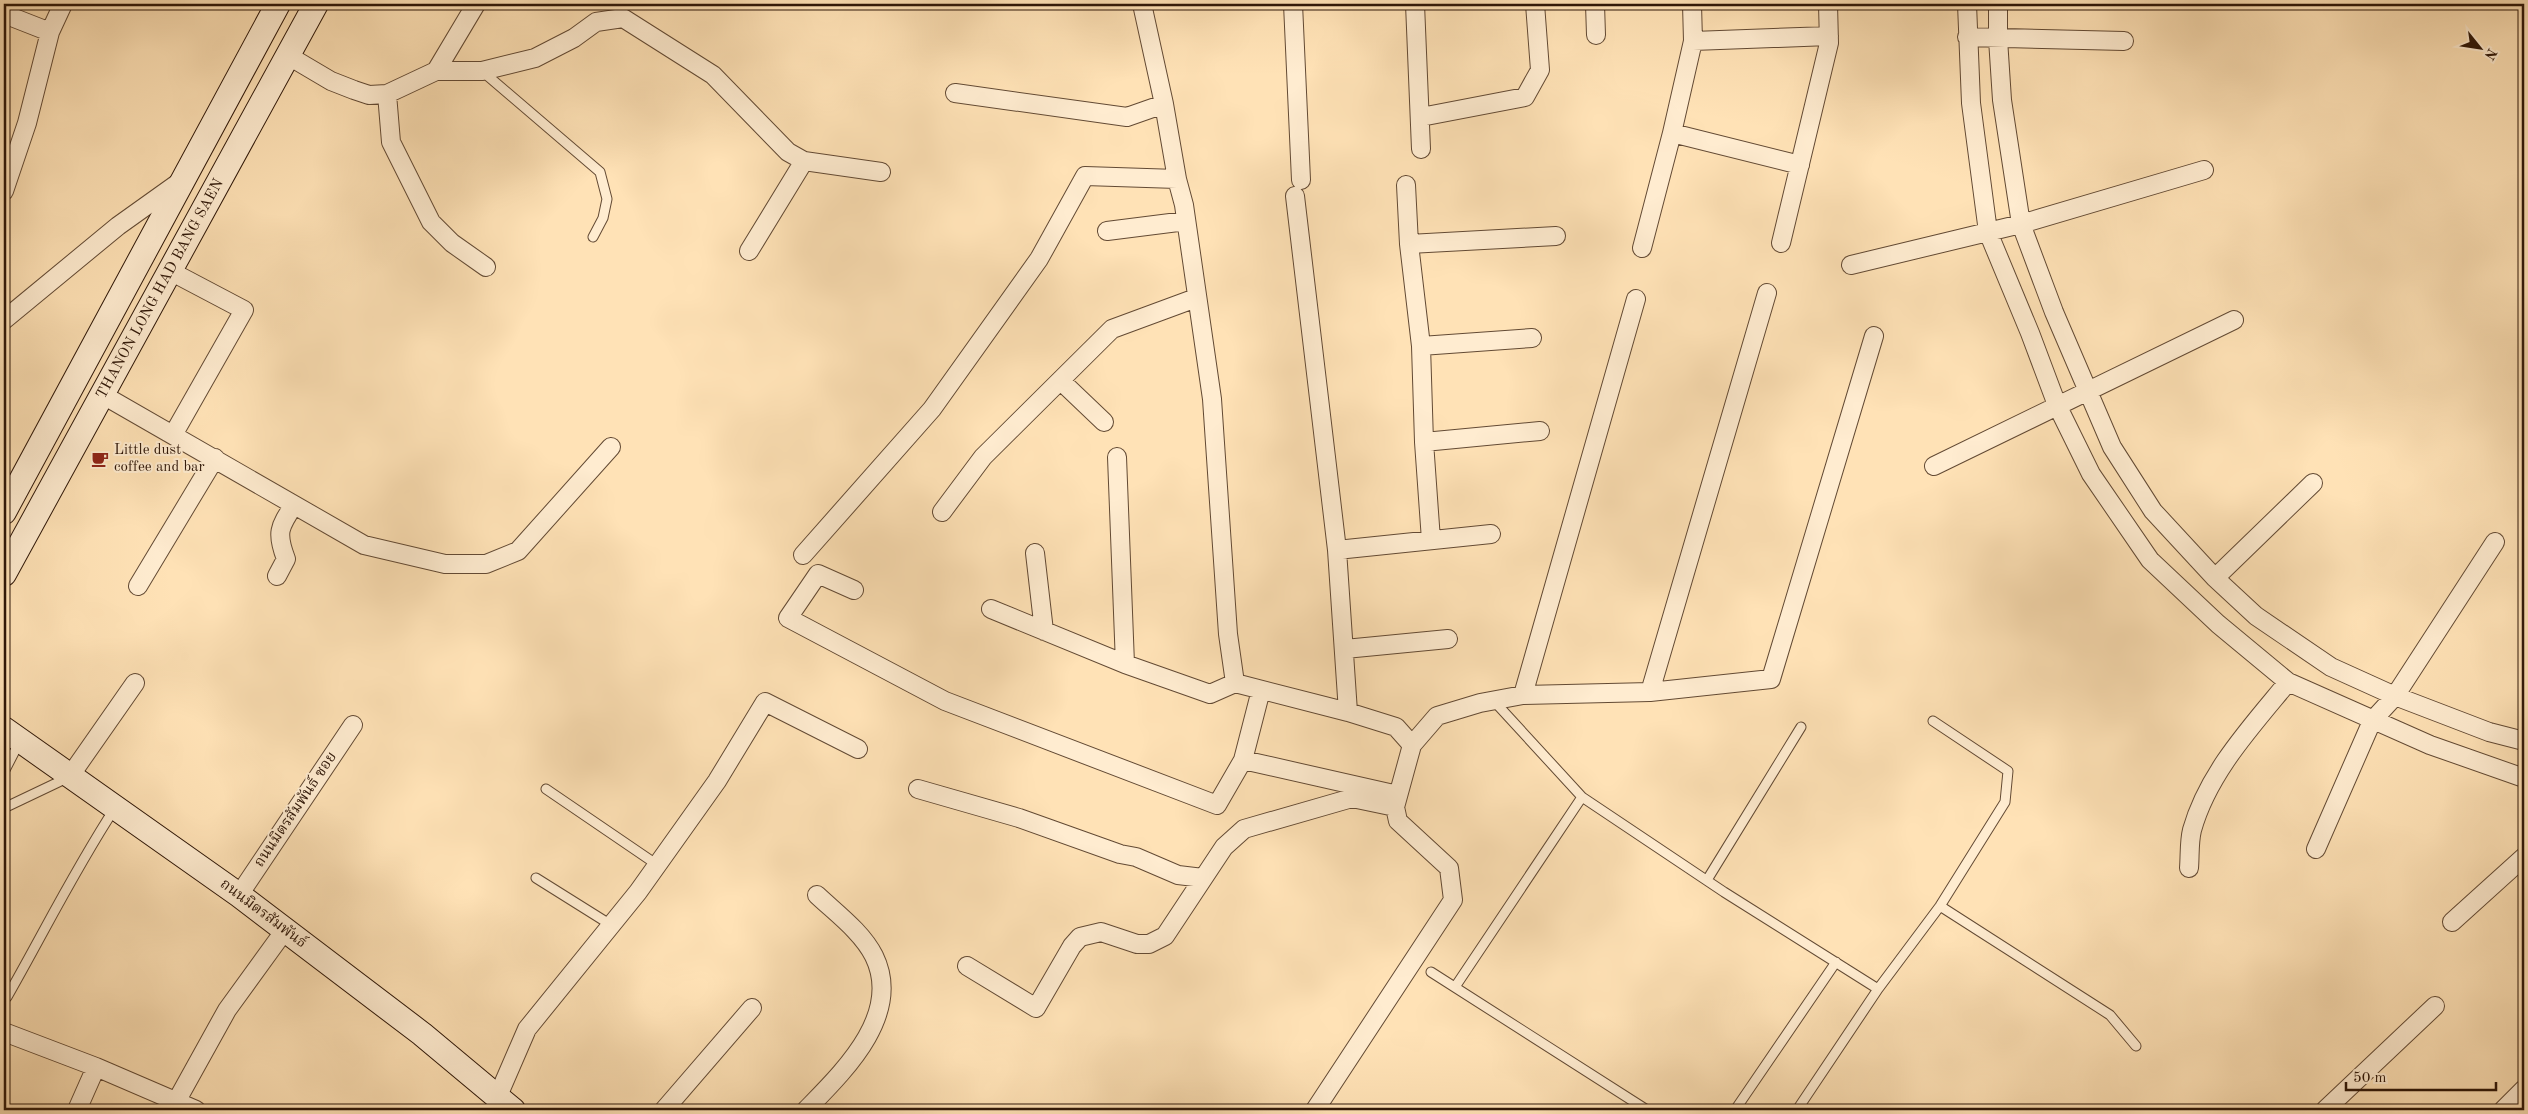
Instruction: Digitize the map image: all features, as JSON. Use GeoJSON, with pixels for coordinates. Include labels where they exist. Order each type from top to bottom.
{"type":"FeatureCollection","features":[{"type":"Feature","properties":{"kind":"main road","name":"THANON LONG HAD BANG SAEN"},"geometry":{"type":"LineString","coordinates":[[4,512],[278,4]]}},
{"type":"Feature","properties":{"kind":"main road","name":"THANON LONG HAD BANG SAEN"},"geometry":{"type":"LineString","coordinates":[[4,574],[316,4]]}},
{"type":"Feature","properties":{"kind":"main road","name":"ถนนมิตรสัมพันธ์"},"geometry":{"type":"LineString","coordinates":[[12,735],[240,895],[422,1034],[505,1103]]}},
{"type":"Feature","properties":{"kind":"street"},"geometry":{"type":"LineString","coordinates":[[4,186],[27,123],[50,32],[63,4]]}},
{"type":"Feature","properties":{"kind":"street"},"geometry":{"type":"LineString","coordinates":[[436,71],[476,4]]}},
{"type":"Feature","properties":{"kind":"street"},"geometry":{"type":"LineString","coordinates":[[1142,4],[1164,104],[1186,221],[1212,399],[1228,634],[1235,683]]}},
{"type":"Feature","properties":{"kind":"street"},"geometry":{"type":"LineString","coordinates":[[1293,4],[1301,180]]}},
{"type":"Feature","properties":{"kind":"street"},"geometry":{"type":"LineString","coordinates":[[1415,4],[1421,149]]}},
{"type":"Feature","properties":{"kind":"street"},"geometry":{"type":"LineString","coordinates":[[1421,117],[1525,96],[1540,70],[1535,4]]}},
{"type":"Feature","properties":{"kind":"street"},"geometry":{"type":"LineString","coordinates":[[1595,4],[1596,35]]}},
{"type":"Feature","properties":{"kind":"street"},"geometry":{"type":"LineString","coordinates":[[1642,248],[1672,133],[1693,41],[1692,4]]}},
{"type":"Feature","properties":{"kind":"street"},"geometry":{"type":"LineString","coordinates":[[1781,243],[1829,43],[1828,4]]}},
{"type":"Feature","properties":{"kind":"street"},"geometry":{"type":"LineString","coordinates":[[1967,4],[1971,103],[1988,232],[2030,333],[2057,405],[2091,474],[2150,560],[2218,624],[2288,682],[2372,721],[2524,778]]}},
{"type":"Feature","properties":{"kind":"street"},"geometry":{"type":"LineString","coordinates":[[1998,4],[2002,100],[2021,224],[2054,312],[2112,447],[2153,511],[2215,578],[2256,616],[2331,667],[2395,696],[2489,732],[2524,741]]}},
{"type":"Feature","properties":{"kind":"street"},"geometry":{"type":"LineString","coordinates":[[4,14],[50,32]]}},
{"type":"Feature","properties":{"kind":"street"},"geometry":{"type":"LineString","coordinates":[[288,55],[331,81],[369,95],[387,94],[436,71],[482,70],[535,58],[574,38],[596,22],[623,18],[712,75],[788,152],[804,161],[881,172]]}},
{"type":"Feature","properties":{"kind":"street"},"geometry":{"type":"LineString","coordinates":[[1693,41],[1829,36]]}},
{"type":"Feature","properties":{"kind":"street"},"geometry":{"type":"LineString","coordinates":[[1967,37],[2124,41]]}},
{"type":"Feature","properties":{"kind":"street"},"geometry":{"type":"LineString","coordinates":[[955,93],[1127,117],[1164,104]]}},
{"type":"Feature","properties":{"kind":"street"},"geometry":{"type":"LineString","coordinates":[[387,94],[391,142],[431,222],[452,243],[486,267]]}},
{"type":"Feature","properties":{"kind":"street"},"geometry":{"type":"LineString","coordinates":[[1672,133],[1800,165]]}},
{"type":"Feature","properties":{"kind":"street"},"geometry":{"type":"LineString","coordinates":[[749,251],[804,161]]}},
{"type":"Feature","properties":{"kind":"street"},"geometry":{"type":"LineString","coordinates":[[1851,265],[2021,224],[2204,170]]}},
{"type":"Feature","properties":{"kind":"street"},"geometry":{"type":"LineString","coordinates":[[803,555],[932,409],[1039,259],[1085,176],[1177,179]]}},
{"type":"Feature","properties":{"kind":"street"},"geometry":{"type":"LineString","coordinates":[[4,320],[118,226],[184,180]]}},
{"type":"Feature","properties":{"kind":"street"},"geometry":{"type":"LineString","coordinates":[[1406,185],[1409,244],[1421,346],[1424,442],[1431,540]]}},
{"type":"Feature","properties":{"kind":"street"},"geometry":{"type":"LineString","coordinates":[[1295,196],[1336,550],[1345,649],[1348,712]]}},
{"type":"Feature","properties":{"kind":"street"},"geometry":{"type":"LineString","coordinates":[[1106,231],[1186,221]]}},
{"type":"Feature","properties":{"kind":"street"},"geometry":{"type":"LineString","coordinates":[[1409,244],[1556,236]]}},
{"type":"Feature","properties":{"kind":"street"},"geometry":{"type":"LineString","coordinates":[[170,271],[244,310],[173,435]]}},
{"type":"Feature","properties":{"kind":"street"},"geometry":{"type":"LineString","coordinates":[[1650,692],[1767,293]]}},
{"type":"Feature","properties":{"kind":"street"},"geometry":{"type":"LineString","coordinates":[[942,512],[983,457],[1112,328],[1196,298]]}},
{"type":"Feature","properties":{"kind":"street"},"geometry":{"type":"LineString","coordinates":[[1523,695],[1636,299]]}},
{"type":"Feature","properties":{"kind":"street"},"geometry":{"type":"LineString","coordinates":[[1934,466],[2234,320]]}},
{"type":"Feature","properties":{"kind":"street"},"geometry":{"type":"LineString","coordinates":[[1315,1110],[1453,900],[1449,868],[1398,821],[1396,801],[1412,745],[1437,716],[1494,700],[1523,695],[1650,692],[1771,679],[1874,336]]}},
{"type":"Feature","properties":{"kind":"street"},"geometry":{"type":"LineString","coordinates":[[1421,346],[1532,338]]}},
{"type":"Feature","properties":{"kind":"street"},"geometry":{"type":"LineString","coordinates":[[1061,381],[1104,422]]}},
{"type":"Feature","properties":{"kind":"street"},"geometry":{"type":"LineString","coordinates":[[103,395],[215,458],[364,546],[445,564],[486,564],[518,552],[611,447]]}},
{"type":"Feature","properties":{"kind":"street"},"geometry":{"type":"LineString","coordinates":[[1424,442],[1540,431]]}},
{"type":"Feature","properties":{"kind":"street"},"geometry":{"type":"LineString","coordinates":[[1117,457],[1125,664]]}},
{"type":"Feature","properties":{"kind":"street"},"geometry":{"type":"LineString","coordinates":[[138,586],[215,458]]}},
{"type":"Feature","properties":{"kind":"street"},"geometry":{"type":"LineString","coordinates":[[2215,578],[2313,482]]}},
{"type":"Feature","properties":{"kind":"street"},"geometry":{"type":"LineString","coordinates":[[277,576],[286,559],[278,539],[282,523],[294,504]]}},
{"type":"Feature","properties":{"kind":"street"},"geometry":{"type":"LineString","coordinates":[[1336,550],[1491,534]]}},
{"type":"Feature","properties":{"kind":"street"},"geometry":{"type":"LineString","coordinates":[[2316,848],[2372,721],[2395,696],[2495,542]]}},
{"type":"Feature","properties":{"kind":"street"},"geometry":{"type":"LineString","coordinates":[[1035,553],[1044,631]]}},
{"type":"Feature","properties":{"kind":"street"},"geometry":{"type":"LineString","coordinates":[[854,590],[818,574],[788,618],[944,701],[1217,805],[1243,760],[1261,690]]}},
{"type":"Feature","properties":{"kind":"street"},"geometry":{"type":"LineString","coordinates":[[991,609],[1125,664],[1210,694],[1235,683],[1348,712],[1396,727],[1412,745]]}},
{"type":"Feature","properties":{"kind":"street"},"geometry":{"type":"LineString","coordinates":[[1345,649],[1448,639]]}},
{"type":"Feature","properties":{"kind":"street"},"geometry":{"type":"LineString","coordinates":[[70,776],[135,682]]}},
{"type":"Feature","properties":{"kind":"street"},"geometry":{"type":"LineString","coordinates":[[2189,868],[2191,832],[2202,801],[2237,744],[2288,682]]}},
{"type":"Feature","properties":{"kind":"street"},"geometry":{"type":"LineString","coordinates":[[505,1103],[527,1029],[611,925],[717,781],[765,702],[858,749]]}},
{"type":"Feature","properties":{"kind":"street","name":"ถนนมิตรสัมพันธ์ ซอย"},"geometry":{"type":"LineString","coordinates":[[240,895],[353,725]]}},
{"type":"Feature","properties":{"kind":"street"},"geometry":{"type":"LineString","coordinates":[[1243,760],[1396,801]]}},
{"type":"Feature","properties":{"kind":"street"},"geometry":{"type":"LineString","coordinates":[[918,788],[1019,818],[1120,854],[1136,857],[1178,875],[1203,878]]}},
{"type":"Feature","properties":{"kind":"street"},"geometry":{"type":"LineString","coordinates":[[967,966],[1036,1008],[1072,946],[1080,937],[1101,932],[1136,944],[1149,944],[1158,940],[1171,928],[1224,846],[1244,830],[1258,824],[1352,798],[1396,801]]}},
{"type":"Feature","properties":{"kind":"street"},"geometry":{"type":"LineString","coordinates":[[2452,922],[2524,857]]}},
{"type":"Feature","properties":{"kind":"street"},"geometry":{"type":"LineString","coordinates":[[806,1110],[861,1047],[881,1004],[882,988],[882,979],[874,956],[857,934],[817,894]]}},
{"type":"Feature","properties":{"kind":"street"},"geometry":{"type":"LineString","coordinates":[[4,1032],[96,1067],[188,1108],[227,1010],[284,930]]}},
{"type":"Feature","properties":{"kind":"street"},"geometry":{"type":"LineString","coordinates":[[2325,1110],[2434,1006]]}},
{"type":"Feature","properties":{"kind":"street"},"geometry":{"type":"LineString","coordinates":[[664,1110],[752,1008]]}},
{"type":"Feature","properties":{"kind":"street"},"geometry":{"type":"LineString","coordinates":[[77,1110],[96,1067]]}},
{"type":"Feature","properties":{"kind":"street"},"geometry":{"type":"LineString","coordinates":[[2503,1110],[2524,1089]]}},
{"type":"Feature","properties":{"kind":"lane"},"geometry":{"type":"LineString","coordinates":[[482,70],[600,172],[607,199],[603,218],[593,237]]}},
{"type":"Feature","properties":{"kind":"lane"},"geometry":{"type":"LineString","coordinates":[[1494,700],[1582,797],[1707,880],[1878,988]]}},
{"type":"Feature","properties":{"kind":"lane"},"geometry":{"type":"LineString","coordinates":[[1797,1110],[1878,988],[1940,906],[2005,802],[2008,771],[1933,721]]}},
{"type":"Feature","properties":{"kind":"lane"},"geometry":{"type":"LineString","coordinates":[[1707,880],[1801,727]]}},
{"type":"Feature","properties":{"kind":"lane"},"geometry":{"type":"LineString","coordinates":[[4,772],[12,735]]}},
{"type":"Feature","properties":{"kind":"lane"},"geometry":{"type":"LineString","coordinates":[[4,808],[70,776]]}},
{"type":"Feature","properties":{"kind":"lane"},"geometry":{"type":"LineString","coordinates":[[546,788],[656,864]]}},
{"type":"Feature","properties":{"kind":"lane"},"geometry":{"type":"LineString","coordinates":[[1455,987],[1582,797]]}},
{"type":"Feature","properties":{"kind":"lane"},"geometry":{"type":"LineString","coordinates":[[7,997],[88,850],[116,808]]}},
{"type":"Feature","properties":{"kind":"lane"},"geometry":{"type":"LineString","coordinates":[[536,878],[611,925]]}},
{"type":"Feature","properties":{"kind":"lane"},"geometry":{"type":"LineString","coordinates":[[1940,906],[2110,1015],[2136,1046]]}},
{"type":"Feature","properties":{"kind":"lane"},"geometry":{"type":"LineString","coordinates":[[1735,1110],[1836,962]]}},
{"type":"Feature","properties":{"kind":"lane"},"geometry":{"type":"LineString","coordinates":[[1431,972],[1647,1110]]}},
{"type":"Feature","properties":{"kind":"place","name":"Little dust coffee and bar"},"geometry":{"type":"Point","coordinates":[100,459]}}]}
